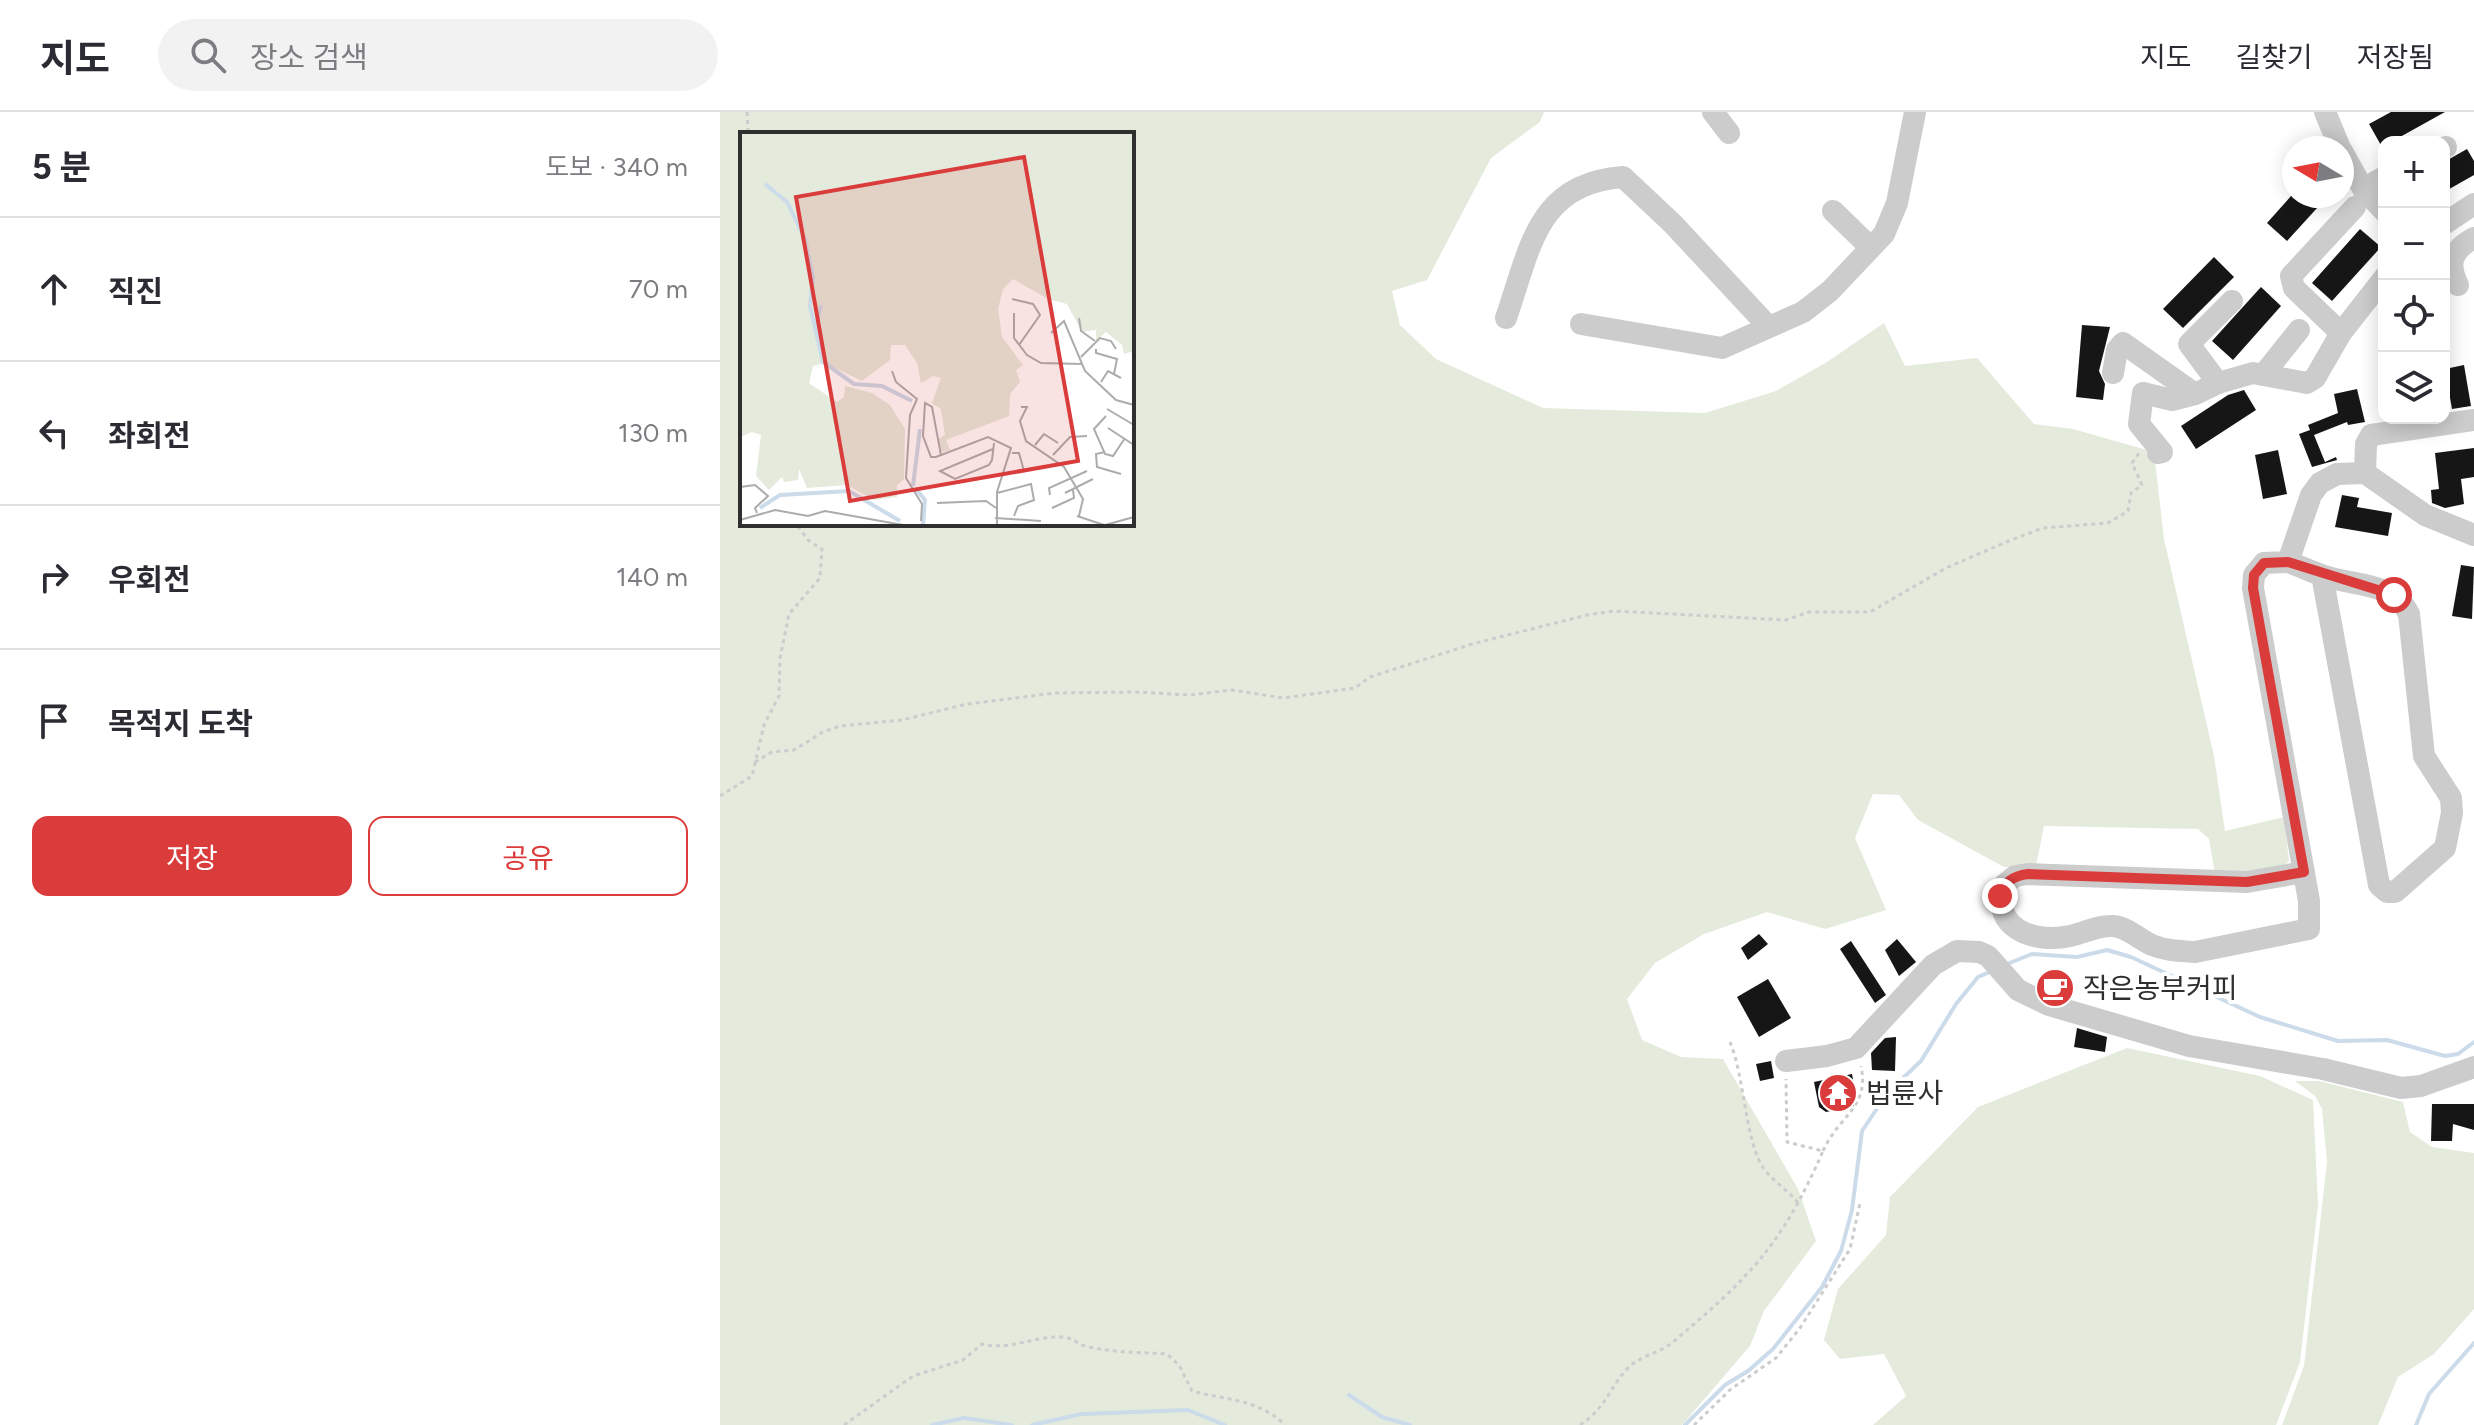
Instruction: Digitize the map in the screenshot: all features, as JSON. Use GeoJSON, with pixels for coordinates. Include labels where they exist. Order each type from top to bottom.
{"type":"FeatureCollection","features":[{"type":"Feature","properties":{"kind":"street"},"geometry":{"type":"LineString","coordinates":[[1713,112],[1729,133]]}},
{"type":"Feature","properties":{"kind":"street"},"geometry":{"type":"LineString","coordinates":[[1581,324],[1722,348],[1767,325],[1803,312],[1821,298],[1884,234],[1891,222],[1915,112]]}},
{"type":"Feature","properties":{"kind":"street"},"geometry":{"type":"LineString","coordinates":[[2325,112],[2336,136]]}},
{"type":"Feature","properties":{"kind":"street"},"geometry":{"type":"LineString","coordinates":[[1506,318],[1539,225],[1549,208],[1590,183],[1623,177],[1673,224],[1767,325]]}},
{"type":"Feature","properties":{"kind":"street"},"geometry":{"type":"LineString","coordinates":[[2341,333],[2294,288],[2291,276],[2359,198],[2378,182]]}},
{"type":"Feature","properties":{"kind":"street"},"geometry":{"type":"LineString","coordinates":[[2354,184],[2359,198],[2378,208]]}},
{"type":"Feature","properties":{"kind":"street"},"geometry":{"type":"LineString","coordinates":[[2450,220],[2474,204]]}},
{"type":"Feature","properties":{"kind":"street"},"geometry":{"type":"LineString","coordinates":[[1833,211],[1870,247]]}},
{"type":"Feature","properties":{"kind":"street"},"geometry":{"type":"LineString","coordinates":[[2458,285],[2451,271],[2452,257],[2460,246],[2474,238]]}},
{"type":"Feature","properties":{"kind":"street"},"geometry":{"type":"LineString","coordinates":[[2153,456],[2162,452],[2139,424],[2143,393],[2172,400],[2243,375],[2263,375],[2307,383],[2315,378],[2341,333],[2382,280]]}},
{"type":"Feature","properties":{"kind":"street"},"geometry":{"type":"LineString","coordinates":[[2218,383],[2189,344],[2232,301]]}},
{"type":"Feature","properties":{"kind":"street"},"geometry":{"type":"LineString","coordinates":[[2263,375],[2299,330]]}},
{"type":"Feature","properties":{"kind":"street"},"geometry":{"type":"LineString","coordinates":[[2113,373],[2119,346],[2127,344],[2195,394]]}},
{"type":"Feature","properties":{"kind":"street"},"geometry":{"type":"LineString","coordinates":[[2365,473],[2366,444],[2371,435],[2474,420]]}},
{"type":"Feature","properties":{"kind":"street"},"geometry":{"type":"LineString","coordinates":[[2288,562],[2311,495],[2320,483],[2337,474],[2365,473],[2425,515],[2474,535]]}},
{"type":"Feature","properties":{"kind":"street"},"geometry":{"type":"LineString","coordinates":[[2304,872],[2247,882],[2028,874],[2015,876],[2004,885],[2000,907],[2004,920],[2015,931],[2068,937],[2111,926],[2165,949],[2195,952],[2309,929],[2311,915],[2304,872],[2253,588],[2254,575],[2264,563],[2288,562],[2322,575],[2385,591],[2402,601],[2409,614],[2424,756],[2451,798],[2452,813],[2445,848],[2395,892],[2387,892],[2379,885],[2322,575]]}},
{"type":"Feature","properties":{"kind":"street"},"geometry":{"type":"LineString","coordinates":[[1786,1061],[1827,1056],[1856,1048],[1933,965],[1947,955],[1968,950],[1988,956],[2018,990],[2049,1005],[2189,1046],[2323,1069],[2401,1088],[2421,1086],[2474,1067]]}},
{"type":"Feature","properties":{"kind":"path"},"geometry":{"type":"LineString","coordinates":[[747,112],[748,132]]}},
{"type":"Feature","properties":{"kind":"path"},"geometry":{"type":"LineString","coordinates":[[755,762],[772,752],[794,750],[823,732],[840,726],[902,720],[967,704],[1056,693],[1190,695],[1232,690],[1283,698],[1355,688],[1370,677],[1472,644],[1551,622],[1600,613],[1786,620],[1809,612],[1870,612],[1946,568],[2022,536],[2076,523],[2108,523],[2128,511],[2131,493],[2142,485],[2132,463],[2140,451],[2153,456]]}},
{"type":"Feature","properties":{"kind":"path"},"geometry":{"type":"LineString","coordinates":[[720,796],[752,776],[764,725],[779,696],[780,658],[789,614],[820,578],[822,549],[809,541],[798,526]]}},
{"type":"Feature","properties":{"kind":"path"},"geometry":{"type":"LineString","coordinates":[[1730,1042],[1741,1069],[1753,1140],[1764,1169],[1786,1186],[1799,1204]]}},
{"type":"Feature","properties":{"kind":"path"},"geometry":{"type":"LineString","coordinates":[[1580,1425],[1599,1413],[1626,1370],[1643,1357],[1661,1352],[1720,1304],[1762,1260],[1799,1204],[1823,1151],[1843,1118],[1857,1108],[1865,1085],[1856,1048]]}},
{"type":"Feature","properties":{"kind":"path"},"geometry":{"type":"LineString","coordinates":[[1786,1061],[1787,1142],[1823,1151]]}},
{"type":"Feature","properties":{"kind":"path"},"geometry":{"type":"LineString","coordinates":[[1694,1425],[1731,1389],[1776,1358],[1837,1274],[1850,1249],[1860,1203]]}},
{"type":"Feature","properties":{"kind":"path"},"geometry":{"type":"LineString","coordinates":[[844,1425],[913,1376],[963,1360],[982,1344],[1003,1349],[1027,1340],[1055,1337],[1122,1352],[1167,1354],[1179,1365],[1192,1391],[1226,1396],[1264,1408],[1285,1425]]}},
{"type":"Feature","properties":{"kind":"shaded area"},"geometry":{"type":"Polygon","coordinates":[[[720,112],[1544,112],[1540,122],[1491,158],[1427,280],[1392,291],[1400,325],[1436,359],[1543,408],[1705,413],[1776,391],[1827,362],[1884,323],[1905,366],[1977,358],[2034,424],[2073,429],[2154,452],[2164,539],[2214,756],[2225,831],[2284,817],[2289,861],[2281,869],[2215,874],[2209,839],[2198,829],[2044,826],[2036,866],[2004,867],[1918,820],[1899,795],[1873,794],[1855,838],[1886,910],[1825,929],[1767,912],[1704,934],[1655,963],[1627,999],[1642,1040],[1681,1057],[1723,1059],[1798,1189],[1816,1241],[1764,1311],[1750,1346],[1682,1425],[720,1425],[720,112]]]}},
{"type":"Feature","properties":{"kind":"shaded area"},"geometry":{"type":"Polygon","coordinates":[[[2127,1048],[2260,1076],[2313,1100],[2318,1205],[2300,1362],[2276,1425],[1873,1425],[1906,1396],[1884,1354],[1840,1359],[1824,1340],[1838,1289],[1886,1235],[1890,1197],[1978,1107],[2127,1048]]]}},
{"type":"Feature","properties":{"kind":"shaded area"},"geometry":{"type":"Polygon","coordinates":[[[2295,1081],[2319,1081],[2403,1102],[2410,1132],[2432,1147],[2474,1153],[2474,1309],[2434,1354],[2398,1377],[2378,1425],[2282,1425],[2304,1366],[2327,1162],[2322,1109],[2315,1096],[2295,1081]]]}},
{"type":"Feature","properties":{"kind":"building"},"geometry":{"type":"Polygon","coordinates":[[[2391,112],[2445,112],[2402,136],[2378,136],[2378,140],[2369,124],[2391,112]]]}},
{"type":"Feature","properties":{"kind":"building"},"geometry":{"type":"Polygon","coordinates":[[[2467,149],[2474,161],[2474,175],[2450,189],[2450,159],[2467,149]]]}},
{"type":"Feature","properties":{"kind":"building"},"geometry":{"type":"Polygon","coordinates":[[[2282,206],[2317,208],[2287,241],[2267,223],[2282,206]]]}},
{"type":"Feature","properties":{"kind":"building"},"geometry":{"type":"Polygon","coordinates":[[[2360,229],[2378,244],[2378,250],[2332,301],[2312,283],[2360,229]]]}},
{"type":"Feature","properties":{"kind":"building"},"geometry":{"type":"Polygon","coordinates":[[[2214,257],[2234,277],[2183,328],[2163,309],[2214,257]]]}},
{"type":"Feature","properties":{"kind":"building"},"geometry":{"type":"Polygon","coordinates":[[[2261,287],[2281,306],[2233,360],[2212,341],[2261,287]]]}},
{"type":"Feature","properties":{"kind":"building"},"geometry":{"type":"Polygon","coordinates":[[[2082,325],[2110,327],[2099,371],[2105,384],[2103,400],[2076,397],[2082,325]]]}},
{"type":"Feature","properties":{"kind":"building"},"geometry":{"type":"Polygon","coordinates":[[[2464,365],[2471,406],[2452,409],[2450,368],[2464,365]]]}},
{"type":"Feature","properties":{"kind":"building"},"geometry":{"type":"Polygon","coordinates":[[[2357,389],[2365,422],[2348,425],[2347,422],[2314,435],[2325,462],[2336,457],[2337,460],[2312,467],[2299,434],[2310,430],[2308,425],[2338,413],[2334,394],[2357,389]]]}},
{"type":"Feature","properties":{"kind":"building"},"geometry":{"type":"Polygon","coordinates":[[[2244,390],[2256,410],[2196,449],[2181,426],[2228,395],[2244,390]]]}},
{"type":"Feature","properties":{"kind":"building"},"geometry":{"type":"Polygon","coordinates":[[[2474,448],[2474,477],[2461,479],[2464,504],[2445,508],[2432,503],[2431,490],[2439,489],[2435,453],[2474,448]]]}},
{"type":"Feature","properties":{"kind":"building"},"geometry":{"type":"Polygon","coordinates":[[[2278,450],[2287,494],[2263,499],[2255,455],[2278,450]]]}},
{"type":"Feature","properties":{"kind":"building"},"geometry":{"type":"Polygon","coordinates":[[[2342,495],[2359,498],[2357,507],[2392,513],[2388,536],[2335,527],[2342,495]]]}},
{"type":"Feature","properties":{"kind":"building"},"geometry":{"type":"Polygon","coordinates":[[[2461,565],[2474,567],[2472,619],[2452,616],[2461,565]]]}},
{"type":"Feature","properties":{"kind":"building"},"geometry":{"type":"Polygon","coordinates":[[[1759,934],[1768,944],[1748,960],[1741,948],[1759,934]]]}},
{"type":"Feature","properties":{"kind":"building"},"geometry":{"type":"Polygon","coordinates":[[[1897,939],[1916,962],[1899,976],[1885,950],[1897,939]]]}},
{"type":"Feature","properties":{"kind":"building"},"geometry":{"type":"Polygon","coordinates":[[[1851,941],[1886,995],[1875,1003],[1840,949],[1851,941]]]}},
{"type":"Feature","properties":{"kind":"building"},"geometry":{"type":"Polygon","coordinates":[[[1768,979],[1791,1018],[1759,1037],[1737,997],[1768,979]]]}},
{"type":"Feature","properties":{"kind":"building"},"geometry":{"type":"Polygon","coordinates":[[[2077,1028],[2107,1037],[2105,1052],[2074,1047],[2077,1028]]]}},
{"type":"Feature","properties":{"kind":"building"},"geometry":{"type":"Polygon","coordinates":[[[1896,1037],[1895,1071],[1872,1070],[1871,1053],[1885,1038],[1896,1037]]]}},
{"type":"Feature","properties":{"kind":"building"},"geometry":{"type":"Polygon","coordinates":[[[1771,1061],[1774,1078],[1760,1081],[1756,1064],[1771,1061]]]}},
{"type":"Feature","properties":{"kind":"building"},"geometry":{"type":"Polygon","coordinates":[[[1852,1074],[1856,1096],[1852,1097],[1854,1106],[1826,1112],[1819,1107],[1814,1082],[1852,1074]]]}},
{"type":"Feature","properties":{"kind":"building"},"geometry":{"type":"Polygon","coordinates":[[[2432,1104],[2474,1104],[2474,1130],[2453,1124],[2452,1141],[2431,1141],[2432,1104]]]}},
{"type":"Feature","properties":{"kind":"waterway"},"geometry":{"type":"LineString","coordinates":[[2007,964],[2032,954],[2077,957],[2107,950],[2131,957],[2260,1017],[2338,1041],[2387,1040],[2445,1056],[2458,1054],[2474,1042]]}},
{"type":"Feature","properties":{"kind":"waterway"},"geometry":{"type":"LineString","coordinates":[[1685,1425],[1725,1385],[1748,1371],[1773,1349],[1822,1287],[1841,1251],[1852,1210],[1862,1131],[1888,1092],[1921,1061],[1956,1004],[1978,977],[1992,971]]}},
{"type":"Feature","properties":{"kind":"waterway"},"geometry":{"type":"LineString","coordinates":[[2416,1425],[2429,1394],[2474,1343]]}},
{"type":"Feature","properties":{"kind":"waterway"},"geometry":{"type":"LineString","coordinates":[[1349,1395],[1382,1417],[1410,1425]]}},
{"type":"Feature","properties":{"kind":"waterway"},"geometry":{"type":"LineString","coordinates":[[1032,1425],[1082,1414],[1188,1410],[1225,1425]]}},
{"type":"Feature","properties":{"kind":"waterway"},"geometry":{"type":"LineString","coordinates":[[932,1425],[964,1418],[1012,1425]]}},
{"type":"Feature","properties":{"kind":"place","name":"작은농부커피"},"geometry":{"type":"Point","coordinates":[2055,988]}},
{"type":"Feature","properties":{"kind":"place","name":"법륜사"},"geometry":{"type":"Point","coordinates":[1838,1093]}},
{"type":"Feature","properties":{"kind":"route"},"geometry":{"type":"LineString","coordinates":[[2000,896],[2004,885],[2015,876],[2028,874],[2247,882],[2304,872],[2253,588],[2254,575],[2264,563],[2288,562],[2394,595]]}}]}
